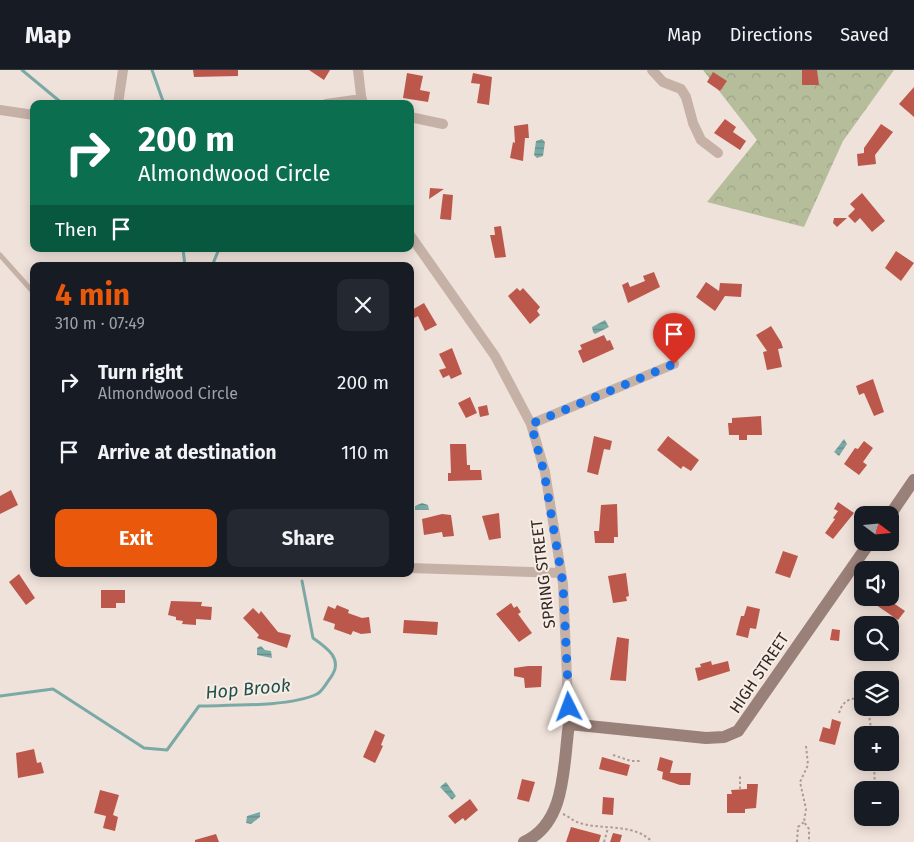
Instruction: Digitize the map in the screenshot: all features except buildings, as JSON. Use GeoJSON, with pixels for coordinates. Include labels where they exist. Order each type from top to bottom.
{"type":"FeatureCollection","features":[{"type":"Feature","properties":{"kind":"street"},"geometry":{"type":"LineString","coordinates":[[119,100],[124,70]]}},
{"type":"Feature","properties":{"kind":"street"},"geometry":{"type":"LineString","coordinates":[[358,70],[362,100]]}},
{"type":"Feature","properties":{"kind":"street"},"geometry":{"type":"LineString","coordinates":[[652,70],[663,82],[681,89],[686,97],[693,123],[701,140],[718,153]]}},
{"type":"Feature","properties":{"kind":"street"},"geometry":{"type":"LineString","coordinates":[[0,110],[30,114]]}},
{"type":"Feature","properties":{"kind":"street"},"geometry":{"type":"LineString","coordinates":[[414,118],[443,124]]}},
{"type":"Feature","properties":{"kind":"street","name":"SPRING STREET"},"geometry":{"type":"LineString","coordinates":[[414,240],[495,356],[531,424],[544,472],[561,572],[568,724],[560,791],[555,809],[540,833],[524,842]]}},
{"type":"Feature","properties":{"kind":"street"},"geometry":{"type":"LineString","coordinates":[[531,424],[674,364]]}},
{"type":"Feature","properties":{"kind":"street"},"geometry":{"type":"LineString","coordinates":[[896,506],[914,480]]}},
{"type":"Feature","properties":{"kind":"street","name":"HIGH STREET"},"geometry":{"type":"LineString","coordinates":[[568,724],[706,738],[724,737],[738,731],[864,551]]}},
{"type":"Feature","properties":{"kind":"street"},"geometry":{"type":"LineString","coordinates":[[414,568],[561,572]]}},
{"type":"Feature","properties":{"kind":"lane"},"geometry":{"type":"LineString","coordinates":[[0,255],[30,289]]}},
{"type":"Feature","properties":{"kind":"path"},"geometry":{"type":"LineString","coordinates":[[839,713],[847,699],[854,699]]}},
{"type":"Feature","properties":{"kind":"path"},"geometry":{"type":"LineString","coordinates":[[806,746],[808,765],[800,782],[806,809],[804,822],[809,830],[809,842]]}},
{"type":"Feature","properties":{"kind":"path"},"geometry":{"type":"LineString","coordinates":[[613,755],[628,761],[640,761]]}},
{"type":"Feature","properties":{"kind":"path"},"geometry":{"type":"LineString","coordinates":[[740,776],[740,789]]}},
{"type":"Feature","properties":{"kind":"path"},"geometry":{"type":"LineString","coordinates":[[555,809],[577,822],[635,832],[647,836],[652,842]]}},
{"type":"Feature","properties":{"kind":"path"},"geometry":{"type":"LineString","coordinates":[[797,842],[798,827],[804,822]]}},
{"type":"Feature","properties":{"kind":"path"},"geometry":{"type":"LineString","coordinates":[[604,842],[608,828]]}},
{"type":"Feature","properties":{"kind":"green space"},"geometry":{"type":"Polygon","coordinates":[[[703,70],[894,70],[843,141],[804,227],[707,202],[757,140],[703,70]]]}},
{"type":"Feature","properties":{"kind":"water"},"geometry":{"type":"Polygon","coordinates":[[[542,139],[545,142],[543,156],[537,158],[534,155],[536,141],[542,139]]]}},
{"type":"Feature","properties":{"kind":"water"},"geometry":{"type":"Polygon","coordinates":[[[605,320],[609,327],[595,334],[592,327],[605,320]]]}},
{"type":"Feature","properties":{"kind":"water"},"geometry":{"type":"Polygon","coordinates":[[[844,439],[847,444],[839,456],[834,452],[844,439]]]}},
{"type":"Feature","properties":{"kind":"water"},"geometry":{"type":"Polygon","coordinates":[[[422,503],[428,505],[429,510],[415,510],[415,506],[422,503]]]}},
{"type":"Feature","properties":{"kind":"water"},"geometry":{"type":"Polygon","coordinates":[[[261,646],[265,650],[271,651],[272,658],[257,655],[257,648],[261,646]]]}},
{"type":"Feature","properties":{"kind":"water"},"geometry":{"type":"Polygon","coordinates":[[[446,782],[456,796],[452,800],[440,787],[446,782]]]}},
{"type":"Feature","properties":{"kind":"water"},"geometry":{"type":"Polygon","coordinates":[[[260,812],[260,817],[251,824],[246,823],[247,816],[260,812]]]}},
{"type":"Feature","properties":{"kind":"waterway","name":"Hop Brook"},"geometry":{"type":"LineString","coordinates":[[22,70],[58,100]]}},
{"type":"Feature","properties":{"kind":"waterway"},"geometry":{"type":"LineString","coordinates":[[152,70],[163,100]]}},
{"type":"Feature","properties":{"kind":"waterway","name":"Hop Brook"},"geometry":{"type":"LineString","coordinates":[[183,252],[185,262]]}},
{"type":"Feature","properties":{"kind":"waterway"},"geometry":{"type":"LineString","coordinates":[[214,262],[218,252]]}},
{"type":"Feature","properties":{"kind":"waterway","name":"Hop Brook"},"geometry":{"type":"LineString","coordinates":[[0,696],[53,689],[144,748],[167,750],[199,706],[276,703],[317,694],[331,677],[336,665],[332,654],[313,638],[302,581]]}},
{"type":"Feature","properties":{"kind":"route"},"geometry":{"type":"LineString","coordinates":[[569,707],[563,584],[544,472],[531,424],[674,364]]}}]}
